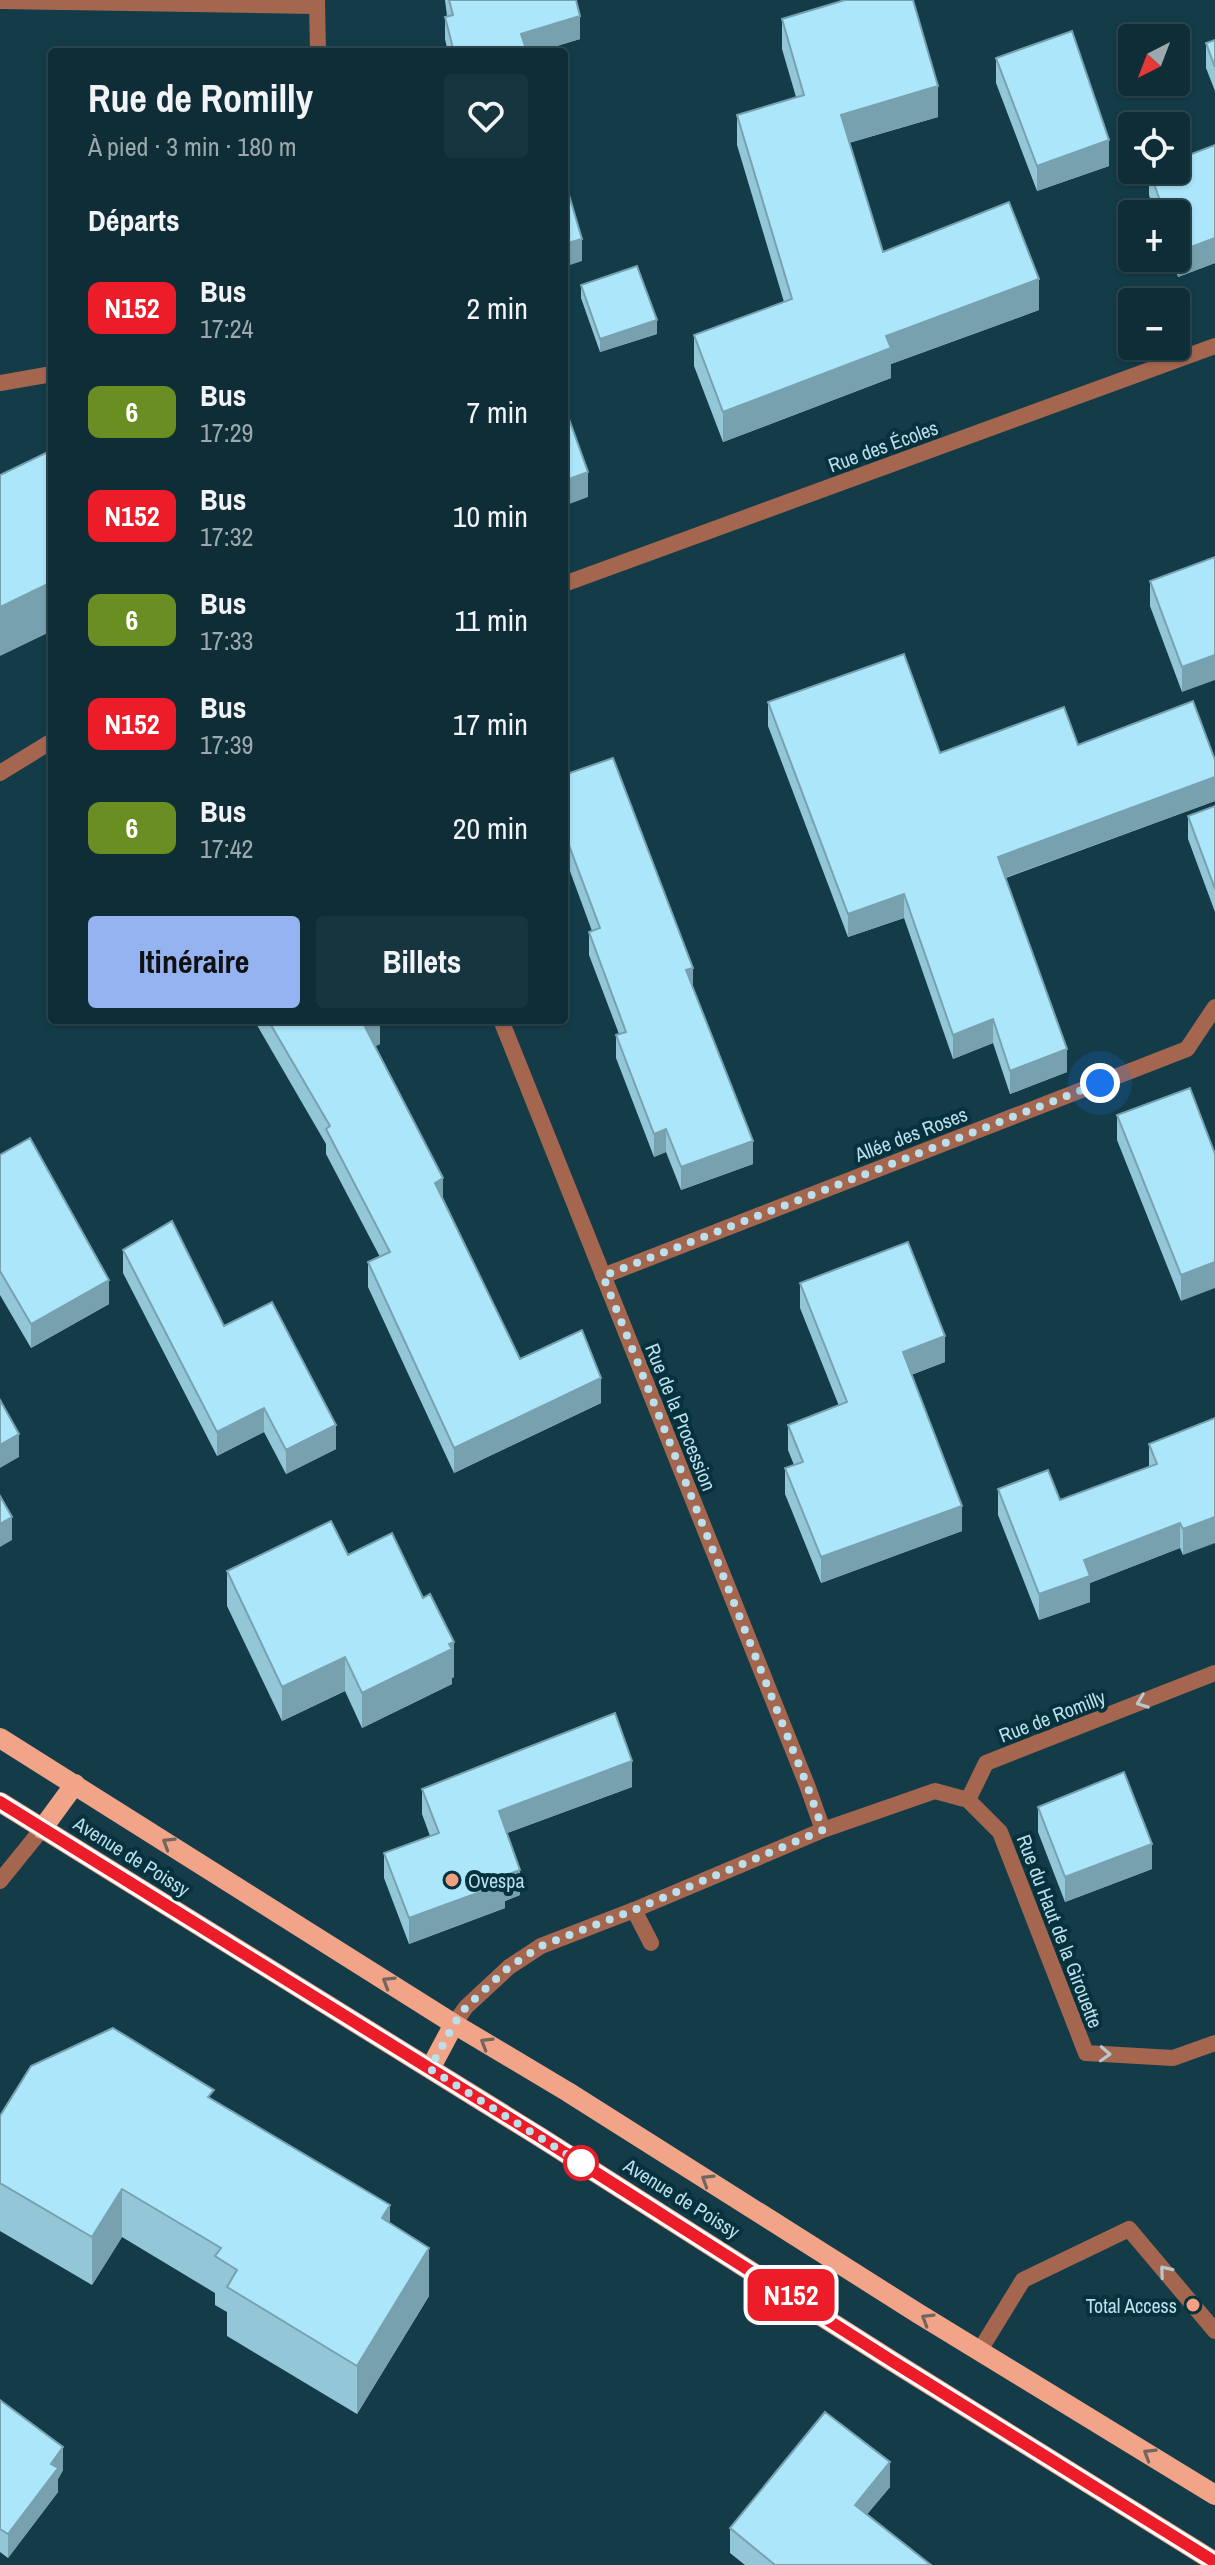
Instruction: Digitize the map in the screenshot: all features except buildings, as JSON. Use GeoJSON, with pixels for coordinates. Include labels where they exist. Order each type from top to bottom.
{"type":"FeatureCollection","features":[{"type":"Feature","properties":{"kind":"main road","name":"Avenue de Poissy"},"geometry":{"type":"LineString","coordinates":[[0,1738],[919,2314],[1215,2495]]}},
{"type":"Feature","properties":{"kind":"main road"},"geometry":{"type":"LineString","coordinates":[[42,1829],[75,1784]]}},
{"type":"Feature","properties":{"kind":"main road","name":"Avenue de Poissy"},"geometry":{"type":"LineString","coordinates":[[0,1802],[1215,2562]]}},
{"type":"Feature","properties":{"kind":"main road"},"geometry":{"type":"LineString","coordinates":[[430,2069],[454,2024]]}},
{"type":"Feature","properties":{"kind":"street"},"geometry":{"type":"LineString","coordinates":[[0,1],[317,3],[318,48]]}},
{"type":"Feature","properties":{"kind":"street","name":"Rue des Écoles"},"geometry":{"type":"LineString","coordinates":[[568,583],[1215,346]]}},
{"type":"Feature","properties":{"kind":"street"},"geometry":{"type":"LineString","coordinates":[[0,383],[48,375]]}},
{"type":"Feature","properties":{"kind":"street"},"geometry":{"type":"LineString","coordinates":[[0,773],[48,743]]}},
{"type":"Feature","properties":{"kind":"street","name":"Allée des Roses"},"geometry":{"type":"LineString","coordinates":[[603,1276],[1187,1049],[1215,1007]]}},
{"type":"Feature","properties":{"kind":"street","name":"Rue de la Procession"},"geometry":{"type":"LineString","coordinates":[[503,1024],[823,1830]]}},
{"type":"Feature","properties":{"kind":"street","name":"Rue de Romilly"},"geometry":{"type":"LineString","coordinates":[[968,1800],[986,1763],[1215,1673]]}},
{"type":"Feature","properties":{"kind":"street"},"geometry":{"type":"LineString","coordinates":[[454,2024],[466,2007],[509,1967],[541,1946],[823,1830],[935,1791],[968,1800]]}},
{"type":"Feature","properties":{"kind":"street","name":"Rue du Haut de la Girouette"},"geometry":{"type":"LineString","coordinates":[[968,1800],[1000,1832],[1086,2053],[1173,2058],[1215,2043]]}},
{"type":"Feature","properties":{"kind":"street"},"geometry":{"type":"LineString","coordinates":[[0,1881],[42,1829]]}},
{"type":"Feature","properties":{"kind":"street"},"geometry":{"type":"LineString","coordinates":[[634,1910],[651,1943]]}},
{"type":"Feature","properties":{"kind":"street"},"geometry":{"type":"LineString","coordinates":[[980,2350],[1023,2280],[1129,2229],[1215,2331]]}},
{"type":"Feature","properties":{"kind":"bus line","name":"N152"},"geometry":{"type":"LineString","coordinates":[[0,1802],[1215,2562]]}},
{"type":"Feature","properties":{"kind":"place","name":"Ovespa"},"geometry":{"type":"Point","coordinates":[452,1880]}},
{"type":"Feature","properties":{"kind":"place","name":"Total Access"},"geometry":{"type":"Point","coordinates":[1193,2305]}},
{"type":"Feature","properties":{"kind":"route"},"geometry":{"type":"LineString","coordinates":[[581,2163],[592,2170],[430,2069],[466,2007],[509,1967],[541,1946],[823,1830],[603,1276],[1100,1083]]}}]}
